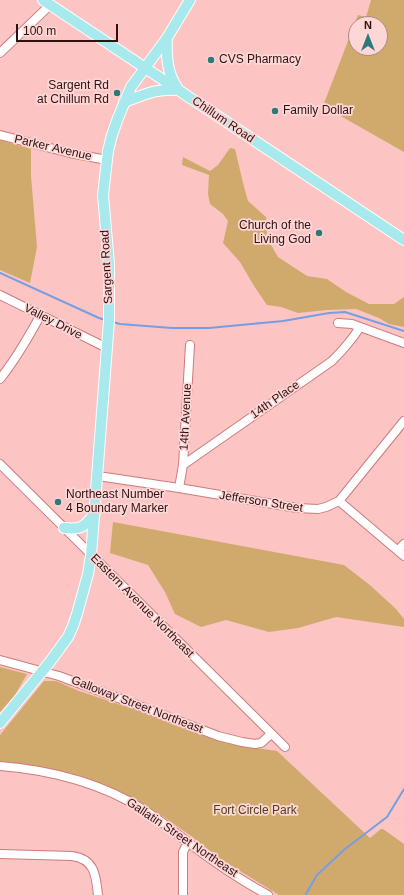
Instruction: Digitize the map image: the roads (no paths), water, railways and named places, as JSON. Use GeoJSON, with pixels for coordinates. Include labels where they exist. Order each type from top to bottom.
{"type":"FeatureCollection","features":[{"type":"Feature","properties":{"kind":"main road","name":"Sargent Road"},"geometry":{"type":"LineString","coordinates":[[0,723],[66,640],[73,626],[87,578],[95,514],[109,320],[110,264],[103,195],[108,151],[124,102],[132,87],[190,0]]}},
{"type":"Feature","properties":{"kind":"main road","name":"Chillum Road"},"geometry":{"type":"LineString","coordinates":[[47,3],[404,240]]}},
{"type":"Feature","properties":{"kind":"main road"},"geometry":{"type":"LineString","coordinates":[[166,38],[169,71],[174,84],[179,90]]}},
{"type":"Feature","properties":{"kind":"main road"},"geometry":{"type":"LineString","coordinates":[[124,102],[150,92],[166,89],[179,90]]}},
{"type":"Feature","properties":{"kind":"main road"},"geometry":{"type":"LineString","coordinates":[[64,528],[76,529],[85,526],[95,514]]}},
{"type":"Feature","properties":{"kind":"street"},"geometry":{"type":"LineString","coordinates":[[0,53],[47,3]]}},
{"type":"Feature","properties":{"kind":"street","name":"Parker Avenue"},"geometry":{"type":"LineString","coordinates":[[0,135],[70,153],[107,160]]}},
{"type":"Feature","properties":{"kind":"street","name":"Valley Drive"},"geometry":{"type":"LineString","coordinates":[[0,295],[107,348]]}},
{"type":"Feature","properties":{"kind":"street"},"geometry":{"type":"LineString","coordinates":[[0,379],[21,350],[40,316]]}},
{"type":"Feature","properties":{"kind":"street"},"geometry":{"type":"LineString","coordinates":[[338,323],[360,327],[404,343]]}},
{"type":"Feature","properties":{"kind":"street","name":"14th Place"},"geometry":{"type":"LineString","coordinates":[[183,465],[332,361],[352,340],[360,327]]}},
{"type":"Feature","properties":{"kind":"street","name":"14th Avenue"},"geometry":{"type":"LineString","coordinates":[[179,488],[183,465],[190,345]]}},
{"type":"Feature","properties":{"kind":"street"},"geometry":{"type":"LineString","coordinates":[[402,550],[339,501],[404,422]]}},
{"type":"Feature","properties":{"kind":"street","name":"Eastern Avenue Northeast"},"geometry":{"type":"LineString","coordinates":[[0,464],[285,747]]}},
{"type":"Feature","properties":{"kind":"street","name":"Jefferson Street"},"geometry":{"type":"LineString","coordinates":[[98,476],[297,508],[326,508],[339,501]]}},
{"type":"Feature","properties":{"kind":"street","name":"Galloway Street Northeast"},"geometry":{"type":"LineString","coordinates":[[0,660],[59,676],[218,736],[255,744],[261,743],[271,734]]}},
{"type":"Feature","properties":{"kind":"street","name":"Gallatin Street Northeast"},"geometry":{"type":"LineString","coordinates":[[0,766],[35,770],[60,775],[105,790],[128,800],[166,825],[188,843],[231,873],[268,895]]}},
{"type":"Feature","properties":{"kind":"street"},"geometry":{"type":"LineString","coordinates":[[183,895],[183,852],[188,843]]}},
{"type":"Feature","properties":{"kind":"street"},"geometry":{"type":"LineString","coordinates":[[0,854],[75,856],[84,859],[92,868],[98,895]]}},
{"type":"Feature","properties":{"kind":"waterway"},"geometry":{"type":"LineString","coordinates":[[0,273],[105,320]]}},
{"type":"Feature","properties":{"kind":"waterway"},"geometry":{"type":"LineString","coordinates":[[113,322],[120,324],[172,328],[209,328],[283,321],[329,313],[345,312],[404,331]]}},
{"type":"Feature","properties":{"kind":"waterway"},"geometry":{"type":"LineString","coordinates":[[306,894],[317,875],[345,849],[387,817],[404,789]]}},
{"type":"Feature","properties":{"kind":"place","name":"CVS Pharmacy"},"geometry":{"type":"Point","coordinates":[211,60]}},
{"type":"Feature","properties":{"kind":"place","name":"Sargent Rd at Chillum Rd"},"geometry":{"type":"Point","coordinates":[117,93]}},
{"type":"Feature","properties":{"kind":"place","name":"Family Dollar"},"geometry":{"type":"Point","coordinates":[275,111]}},
{"type":"Feature","properties":{"kind":"place","name":"Church of the Living God"},"geometry":{"type":"Point","coordinates":[319,233]}},
{"type":"Feature","properties":{"kind":"place","name":"Northeast Number 4 Boundary Marker"},"geometry":{"type":"Point","coordinates":[58,502]}},
{"type":"Feature","properties":{"kind":"park label","name":"Fort Circle Park"},"geometry":{"type":"Point","coordinates":[255,811]}}]}
